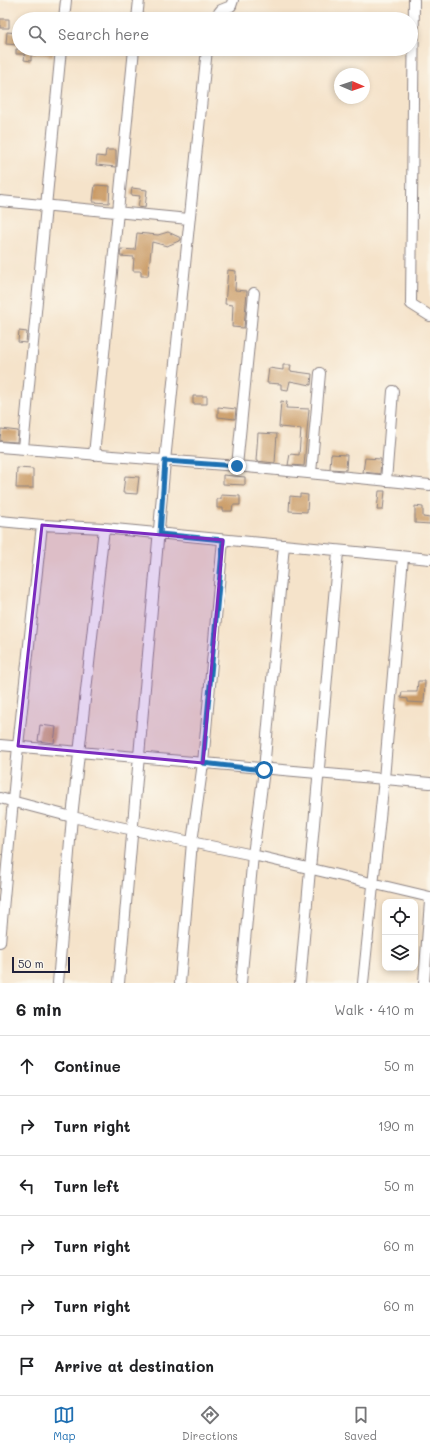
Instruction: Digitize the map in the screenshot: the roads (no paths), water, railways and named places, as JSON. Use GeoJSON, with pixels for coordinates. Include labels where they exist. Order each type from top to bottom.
{"type":"FeatureCollection","features":[{"type":"Feature","properties":{"kind":"street"},"geometry":{"type":"LineString","coordinates":[[65,12],[66,0]]}},
{"type":"Feature","properties":{"kind":"street"},"geometry":{"type":"LineString","coordinates":[[137,12],[138,0]]}},
{"type":"Feature","properties":{"kind":"street"},"geometry":{"type":"LineString","coordinates":[[219,12],[231,6],[233,0]]}},
{"type":"Feature","properties":{"kind":"street"},"geometry":{"type":"LineString","coordinates":[[414,0],[414,12]]}},
{"type":"Feature","properties":{"kind":"street"},"geometry":{"type":"LineString","coordinates":[[23,448],[60,56]]}},
{"type":"Feature","properties":{"kind":"street"},"geometry":{"type":"LineString","coordinates":[[94,456],[133,56]]}},
{"type":"Feature","properties":{"kind":"street"},"geometry":{"type":"LineString","coordinates":[[119,983],[160,534],[165,461],[206,56]]}},
{"type":"Feature","properties":{"kind":"street"},"geometry":{"type":"LineString","coordinates":[[413,56],[411,304],[430,316]]}},
{"type":"Feature","properties":{"kind":"street"},"geometry":{"type":"LineString","coordinates":[[0,202],[189,219]]}},
{"type":"Feature","properties":{"kind":"street"},"geometry":{"type":"LineString","coordinates":[[237,466],[254,293]]}},
{"type":"Feature","properties":{"kind":"street"},"geometry":{"type":"LineString","coordinates":[[312,473],[320,373]]}},
{"type":"Feature","properties":{"kind":"street"},"geometry":{"type":"LineString","coordinates":[[386,481],[393,391]]}},
{"type":"Feature","properties":{"kind":"street"},"geometry":{"type":"LineString","coordinates":[[0,446],[94,456],[237,466],[430,485]]}},
{"type":"Feature","properties":{"kind":"street"},"geometry":{"type":"LineString","coordinates":[[0,521],[104,528],[430,560]]}},
{"type":"Feature","properties":{"kind":"street"},"geometry":{"type":"LineString","coordinates":[[0,942],[18,746],[42,525]]}},
{"type":"Feature","properties":{"kind":"street"},"geometry":{"type":"LineString","coordinates":[[58,983],[72,817],[104,528]]}},
{"type":"Feature","properties":{"kind":"street"},"geometry":{"type":"LineString","coordinates":[[180,983],[192,842],[203,763],[223,540]]}},
{"type":"Feature","properties":{"kind":"street"},"geometry":{"type":"LineString","coordinates":[[241,983],[252,855],[264,770],[284,546]]}},
{"type":"Feature","properties":{"kind":"street"},"geometry":{"type":"LineString","coordinates":[[300,983],[338,552]]}},
{"type":"Feature","properties":{"kind":"street"},"geometry":{"type":"LineString","coordinates":[[363,983],[372,883],[384,779],[403,557]]}},
{"type":"Feature","properties":{"kind":"street"},"geometry":{"type":"LineString","coordinates":[[0,745],[203,763],[264,770],[430,783]]}},
{"type":"Feature","properties":{"kind":"street"},"geometry":{"type":"LineString","coordinates":[[0,798],[72,817],[252,855],[311,870],[430,896]]}},
{"type":"Feature","properties":{"kind":"street"},"geometry":{"type":"LineString","coordinates":[[424,983],[430,901]]}}]}
